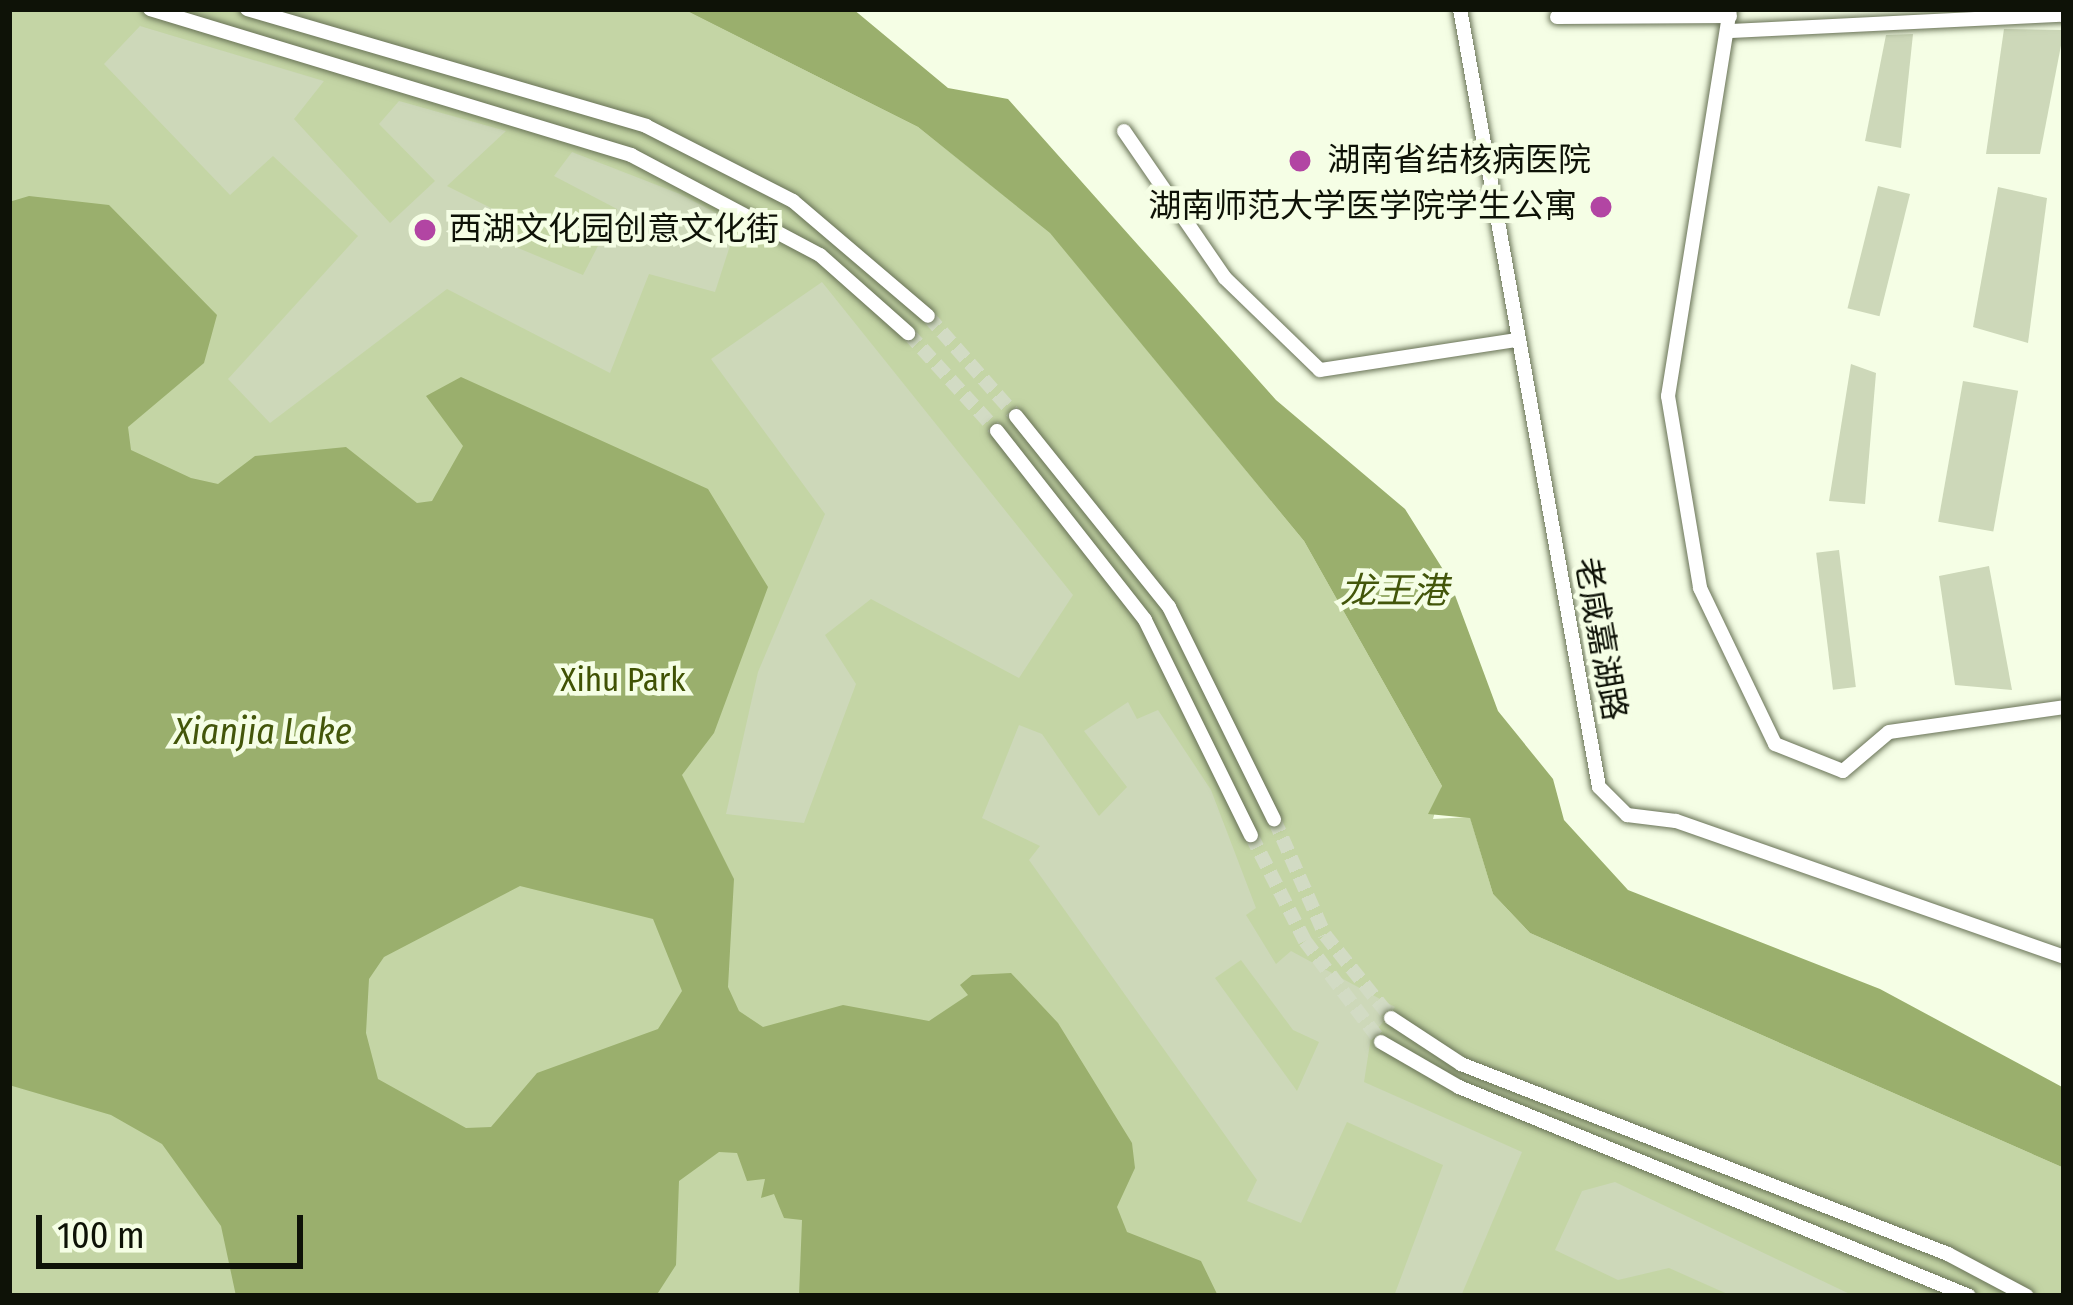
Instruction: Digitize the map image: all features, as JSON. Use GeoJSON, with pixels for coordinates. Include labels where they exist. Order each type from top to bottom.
{"type":"FeatureCollection","features":[{"type":"Feature","properties":{"kind":"street"},"geometry":{"type":"LineString","coordinates":[[150,9],[632,155],[820,255],[908,333]]}},
{"type":"Feature","properties":{"kind":"street"},"geometry":{"type":"LineString","coordinates":[[247,9],[646,126],[793,201],[928,316]]}},
{"type":"Feature","properties":{"kind":"street","name":"老咸嘉湖路"},"geometry":{"type":"LineString","coordinates":[[1460,9],[1599,787],[1627,814],[1676,821],[2064,957]]}},
{"type":"Feature","properties":{"kind":"street"},"geometry":{"type":"LineString","coordinates":[[1557,17],[2064,15]]}},
{"type":"Feature","properties":{"kind":"street"},"geometry":{"type":"LineString","coordinates":[[1731,19],[1668,396],[1700,588],[1775,744],[1843,771],[1889,732],[2064,707]]}},
{"type":"Feature","properties":{"kind":"street"},"geometry":{"type":"LineString","coordinates":[[1124,131],[1225,278],[1320,370],[1517,340]]}},
{"type":"Feature","properties":{"kind":"street"},"geometry":{"type":"LineString","coordinates":[[1016,416],[1168,608],[1274,820]]}},
{"type":"Feature","properties":{"kind":"street"},"geometry":{"type":"LineString","coordinates":[[998,431],[1145,620],[1251,835]]}},
{"type":"Feature","properties":{"kind":"street"},"geometry":{"type":"LineString","coordinates":[[1391,1018],[1461,1064],[1948,1254],[2027,1296]]}},
{"type":"Feature","properties":{"kind":"street"},"geometry":{"type":"LineString","coordinates":[[1382,1042],[1459,1088],[1970,1296]]}},
{"type":"Feature","properties":{"kind":"green space","name":"Xihu Park"},"geometry":{"type":"Polygon","coordinates":[[[9,9],[683,9],[918,127],[1050,232],[1304,541],[1442,786],[1433,819],[1470,817],[1493,894],[1530,933],[2064,1168],[2064,1296],[9,1296],[9,9]]]}},
{"type":"Feature","properties":{"kind":"water","name":"龙王港"},"geometry":{"type":"Polygon","coordinates":[[[683,9],[853,9],[948,88],[1008,99],[1276,400],[1405,509],[1449,579],[1498,711],[1553,779],[1564,820],[1628,890],[1880,989],[2064,1088],[2064,1168],[1530,933],[1493,894],[1470,818],[1428,814],[1442,786],[1304,541],[1050,233],[918,127],[683,9]]]}},
{"type":"Feature","properties":{"kind":"water","name":"Xianjia Lake"},"geometry":{"type":"Polygon","coordinates":[[[29,196],[109,205],[217,315],[204,363],[128,427],[131,450],[191,478],[218,484],[255,456],[346,447],[417,503],[432,501],[463,446],[426,396],[461,377],[708,489],[768,587],[714,733],[682,775],[734,879],[728,987],[739,1011],[763,1027],[843,1005],[929,1021],[968,995],[960,985],[972,975],[1011,973],[1058,1023],[1132,1143],[1135,1168],[1117,1207],[1127,1232],[1201,1261],[1218,1296],[799,1296],[802,1220],[784,1218],[774,1194],[761,1198],[765,1179],[747,1181],[737,1153],[719,1152],[679,1181],[676,1265],[656,1296],[236,1296],[221,1226],[162,1144],[111,1115],[9,1085],[9,202],[29,196]],[[520,886],[384,957],[369,979],[366,1033],[378,1079],[466,1128],[491,1127],[537,1073],[658,1029],[682,991],[653,919],[520,886]]]}},
{"type":"Feature","properties":{"kind":"building","name":"西湖文化园创意文化街"},"geometry":{"type":"Polygon","coordinates":[[[140,26],[324,81],[294,119],[390,223],[435,181],[379,124],[399,101],[506,131],[447,186],[509,217],[494,238],[583,275],[617,209],[554,176],[572,152],[680,194],[737,224],[715,292],[649,274],[610,373],[447,289],[270,423],[228,379],[358,236],[273,156],[230,195],[104,64],[140,26]]]}},
{"type":"Feature","properties":{"kind":"building"},"geometry":{"type":"Polygon","coordinates":[[[2004,29],[2064,30],[2040,154],[1986,154],[2004,29]]]}},
{"type":"Feature","properties":{"kind":"building"},"geometry":{"type":"Polygon","coordinates":[[[1913,34],[1901,148],[1865,141],[1886,35],[1913,34]]]}},
{"type":"Feature","properties":{"kind":"building"},"geometry":{"type":"Polygon","coordinates":[[[1878,186],[1910,194],[1880,316],[1848,308],[1878,186]]]}},
{"type":"Feature","properties":{"kind":"building"},"geometry":{"type":"Polygon","coordinates":[[[1998,187],[2047,198],[2028,343],[1973,327],[1998,187]]]}},
{"type":"Feature","properties":{"kind":"building"},"geometry":{"type":"Polygon","coordinates":[[[822,282],[1073,595],[1019,678],[871,599],[825,635],[856,684],[804,823],[726,814],[758,672],[825,514],[711,359],[822,282]]]}},
{"type":"Feature","properties":{"kind":"building"},"geometry":{"type":"Polygon","coordinates":[[[1851,364],[1876,373],[1865,504],[1829,501],[1851,364]]]}},
{"type":"Feature","properties":{"kind":"building"},"geometry":{"type":"Polygon","coordinates":[[[1963,381],[2018,391],[1993,532],[1938,522],[1963,381]]]}},
{"type":"Feature","properties":{"kind":"building"},"geometry":{"type":"Polygon","coordinates":[[[1839,550],[1856,687],[1833,690],[1816,553],[1839,550]]]}},
{"type":"Feature","properties":{"kind":"building"},"geometry":{"type":"Polygon","coordinates":[[[1989,566],[2012,690],[1955,685],[1939,576],[1989,566]]]}},
{"type":"Feature","properties":{"kind":"building"},"geometry":{"type":"Polygon","coordinates":[[[1128,702],[1137,719],[1158,710],[1211,790],[1256,908],[1246,915],[1276,964],[1291,951],[1395,1007],[1371,1037],[1364,1082],[1522,1152],[1461,1296],[1394,1296],[1443,1165],[1347,1122],[1301,1223],[1247,1201],[1257,1180],[1029,860],[1040,846],[982,818],[1019,725],[1042,734],[1099,816],[1127,787],[1084,731],[1128,702]],[[1241,960],[1215,978],[1297,1091],[1319,1042],[1293,1030],[1241,960]]]}},
{"type":"Feature","properties":{"kind":"building"},"geometry":{"type":"Polygon","coordinates":[[[1615,1182],[1854,1296],[1732,1296],[1669,1268],[1618,1280],[1555,1250],[1582,1191],[1615,1182]]]}},
{"type":"Feature","properties":{"kind":"tunnel"},"geometry":{"type":"LineString","coordinates":[[928,316],[1016,416]]}},
{"type":"Feature","properties":{"kind":"tunnel"},"geometry":{"type":"LineString","coordinates":[[908,333],[997,431]]}},
{"type":"Feature","properties":{"kind":"tunnel"},"geometry":{"type":"LineString","coordinates":[[1274,819],[1325,935],[1391,1018]]}},
{"type":"Feature","properties":{"kind":"tunnel"},"geometry":{"type":"LineString","coordinates":[[1251,835],[1305,941],[1381,1042]]}},
{"type":"Feature","properties":{"kind":"place","name":"湖南省结核病医院"},"geometry":{"type":"Point","coordinates":[1300,161]}},
{"type":"Feature","properties":{"kind":"place","name":"湖南师范大学医学院学生公寓"},"geometry":{"type":"Point","coordinates":[1601,207]}},
{"type":"Feature","properties":{"kind":"place","name":"西湖文化园创意文化街"},"geometry":{"type":"Point","coordinates":[425,230]}}]}
